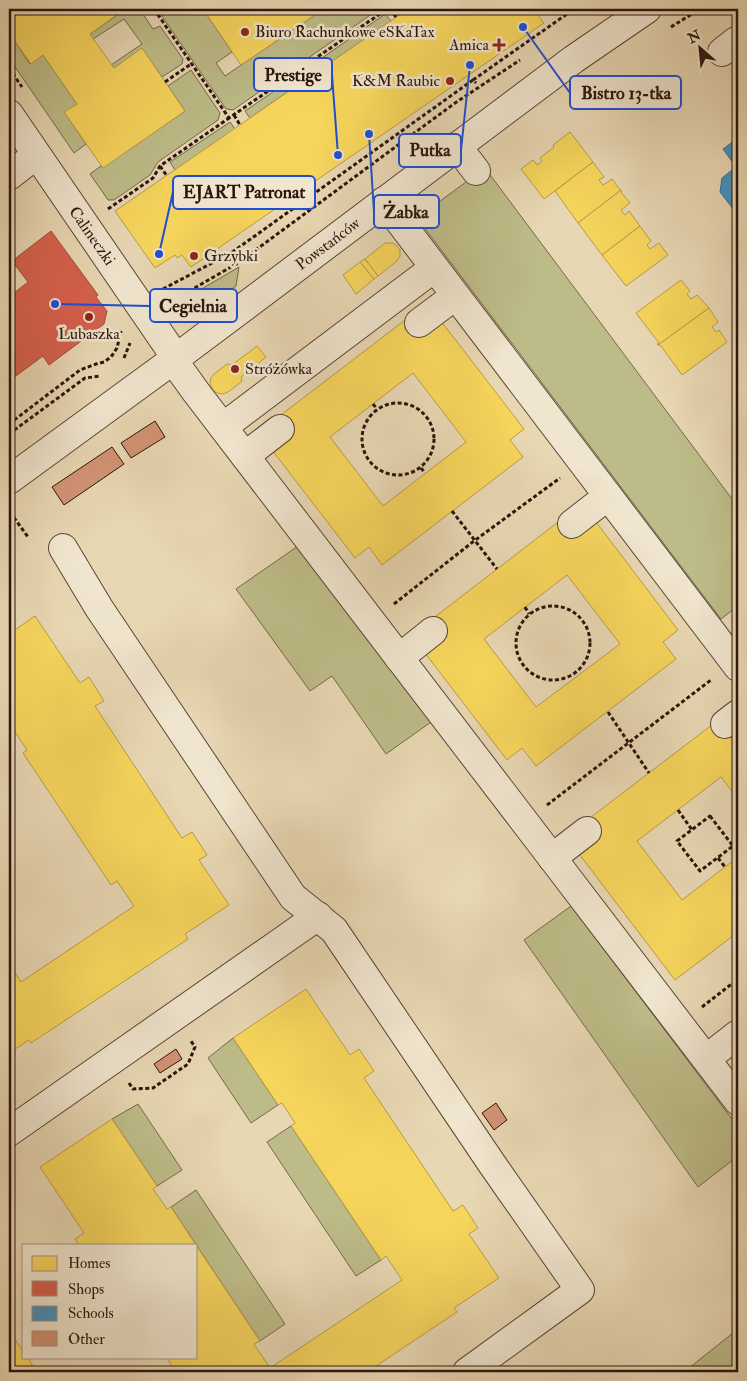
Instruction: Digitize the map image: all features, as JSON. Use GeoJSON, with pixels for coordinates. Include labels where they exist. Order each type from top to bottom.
{"type":"FeatureCollection","features":[{"type":"Feature","properties":{"kind":"street","name":"Powstańców"},"geometry":{"type":"LineString","coordinates":[[9,480],[174,359],[574,59],[647,9]]}},
{"type":"Feature","properties":{"kind":"street","name":"Calineczki"},"geometry":{"type":"LineString","coordinates":[[9,114],[196,392],[738,1101]]}},
{"type":"Feature","properties":{"kind":"street"},"geometry":{"type":"LineString","coordinates":[[457,146],[476,171]]}},
{"type":"Feature","properties":{"kind":"street"},"geometry":{"type":"LineString","coordinates":[[9,176],[36,155]]}},
{"type":"Feature","properties":{"kind":"street"},"geometry":{"type":"LineString","coordinates":[[384,201],[736,664]]}},
{"type":"Feature","properties":{"kind":"street"},"geometry":{"type":"LineString","coordinates":[[223,427],[434,268]]}},
{"type":"Feature","properties":{"kind":"street"},"geometry":{"type":"LineString","coordinates":[[419,323],[455,296]]}},
{"type":"Feature","properties":{"kind":"street"},"geometry":{"type":"LineString","coordinates":[[245,456],[280,429]]}},
{"type":"Feature","properties":{"kind":"street"},"geometry":{"type":"LineString","coordinates":[[572,524],[608,496]]}},
{"type":"Feature","properties":{"kind":"street"},"geometry":{"type":"LineString","coordinates":[[62,548],[293,897],[334,930],[487,1157],[580,1290],[467,1372]]}},
{"type":"Feature","properties":{"kind":"street"},"geometry":{"type":"LineString","coordinates":[[400,658],[433,631]]}},
{"type":"Feature","properties":{"kind":"street"},"geometry":{"type":"LineString","coordinates":[[552,858],[587,831]]}},
{"type":"Feature","properties":{"kind":"street"},"geometry":{"type":"LineString","coordinates":[[9,1132],[318,916]]}},
{"type":"Feature","properties":{"kind":"street"},"geometry":{"type":"LineString","coordinates":[[706,1059],[738,1034]]}},
{"type":"Feature","properties":{"kind":"path"},"geometry":{"type":"LineString","coordinates":[[154,9],[229,118]]}},
{"type":"Feature","properties":{"kind":"path"},"geometry":{"type":"LineString","coordinates":[[107,210],[153,178],[160,166],[388,9],[396,17]]}},
{"type":"Feature","properties":{"kind":"path"},"geometry":{"type":"LineString","coordinates":[[162,290],[231,253],[474,82],[574,9]]}},
{"type":"Feature","properties":{"kind":"path"},"geometry":{"type":"LineString","coordinates":[[169,303],[238,263],[455,103],[527,56]]}},
{"type":"Feature","properties":{"kind":"path"},"geometry":{"type":"LineString","coordinates":[[312,61],[319,71]]}},
{"type":"Feature","properties":{"kind":"path"},"geometry":{"type":"LineString","coordinates":[[165,82],[191,64]]}},
{"type":"Feature","properties":{"kind":"path"},"geometry":{"type":"LineString","coordinates":[[234,115],[240,125]]}},
{"type":"Feature","properties":{"kind":"path"},"geometry":{"type":"LineString","coordinates":[[160,166],[167,176]]}},
{"type":"Feature","properties":{"kind":"path"},"geometry":{"type":"LineString","coordinates":[[9,424],[80,370],[104,362],[111,357],[117,348],[123,323]]}},
{"type":"Feature","properties":{"kind":"path"},"geometry":{"type":"LineString","coordinates":[[120,364],[129,348],[130,341]]}},
{"type":"Feature","properties":{"kind":"path"},"geometry":{"type":"LineString","coordinates":[[9,434],[84,378],[108,375]]}},
{"type":"Feature","properties":{"kind":"path"},"geometry":{"type":"LineString","coordinates":[[392,403],[408,404],[422,411],[427,417],[432,424],[436,440],[432,456],[421,468],[408,475],[394,476],[380,471],[369,461],[363,448],[362,434],[367,420],[377,409],[392,403]]}},
{"type":"Feature","properties":{"kind":"path"},"geometry":{"type":"LineString","coordinates":[[373,404],[377,409]]}},
{"type":"Feature","properties":{"kind":"path"},"geometry":{"type":"LineString","coordinates":[[371,621],[581,461]]}},
{"type":"Feature","properties":{"kind":"path"},"geometry":{"type":"LineString","coordinates":[[421,468],[425,473]]}},
{"type":"Feature","properties":{"kind":"path"},"geometry":{"type":"LineString","coordinates":[[452,511],[497,569]]}},
{"type":"Feature","properties":{"kind":"path"},"geometry":{"type":"LineString","coordinates":[[9,513],[28,537]]}},
{"type":"Feature","properties":{"kind":"path"},"geometry":{"type":"LineString","coordinates":[[547,605],[566,607],[582,618],[591,636],[590,655],[579,673],[565,679],[550,681],[536,677],[524,667],[517,654],[515,640],[520,625],[529,614],[547,605]]}},
{"type":"Feature","properties":{"kind":"path"},"geometry":{"type":"LineString","coordinates":[[524,607],[529,614]]}},
{"type":"Feature","properties":{"kind":"path"},"geometry":{"type":"LineString","coordinates":[[524,822],[628,742],[736,664]]}},
{"type":"Feature","properties":{"kind":"path"},"geometry":{"type":"LineString","coordinates":[[608,712],[649,773]]}},
{"type":"Feature","properties":{"kind":"path"},"geometry":{"type":"LineString","coordinates":[[678,810],[692,830]]}},
{"type":"Feature","properties":{"kind":"path"},"geometry":{"type":"LineString","coordinates":[[710,816],[733,846],[700,871],[677,841],[692,830],[710,816]]}},
{"type":"Feature","properties":{"kind":"path"},"geometry":{"type":"LineString","coordinates":[[718,858],[726,867]]}},
{"type":"Feature","properties":{"kind":"path"},"geometry":{"type":"LineString","coordinates":[[680,1024],[738,979]]}},
{"type":"Feature","properties":{"kind":"path"},"geometry":{"type":"LineString","coordinates":[[153,1088],[188,1064]]}},
{"type":"Feature","properties":{"kind":"path"},"geometry":{"type":"LineString","coordinates":[[170,1076],[174,1080]]}},
{"type":"Feature","properties":{"kind":"shaded area"},"geometry":{"type":"Polygon","coordinates":[[[126,9],[143,9],[141,11],[153,29],[160,26],[183,59],[182,64],[162,77],[142,49],[114,68],[111,65],[142,44],[124,19],[93,39],[90,34],[126,9]]]}},
{"type":"Feature","properties":{"kind":"shaded area"},"geometry":{"type":"Polygon","coordinates":[[[157,9],[166,9],[169,13],[175,9],[203,9],[232,52],[216,63],[225,76],[319,12],[317,9],[379,9],[233,110],[226,109],[157,9]]]}},
{"type":"Feature","properties":{"kind":"shaded area"},"geometry":{"type":"Polygon","coordinates":[[[385,14],[391,21],[327,65],[322,58],[385,14]]]}},
{"type":"Feature","properties":{"kind":"shaded area"},"geometry":{"type":"Polygon","coordinates":[[[9,33],[30,64],[43,55],[77,104],[65,113],[86,144],[74,153],[9,58],[9,33]]]}},
{"type":"Feature","properties":{"kind":"shaded area"},"geometry":{"type":"Polygon","coordinates":[[[311,66],[316,72],[250,118],[245,111],[311,66]]]}},
{"type":"Feature","properties":{"kind":"shaded area"},"geometry":{"type":"Polygon","coordinates":[[[191,70],[220,113],[218,120],[158,162],[150,175],[114,200],[108,200],[90,174],[185,111],[168,86],[191,70]]]}},
{"type":"Feature","properties":{"kind":"shaded area"},"geometry":{"type":"Polygon","coordinates":[[[230,122],[235,129],[175,170],[170,162],[230,122]]]}},
{"type":"Feature","properties":{"kind":"shaded area"},"geometry":{"type":"Polygon","coordinates":[[[485,168],[738,507],[738,606],[721,619],[417,218],[485,168]]]}},
{"type":"Feature","properties":{"kind":"shaded area"},"geometry":{"type":"Polygon","coordinates":[[[239,267],[236,286],[203,310],[186,315],[164,311],[239,267]]]}},
{"type":"Feature","properties":{"kind":"shaded area"},"geometry":{"type":"Polygon","coordinates":[[[298,546],[431,722],[386,754],[332,676],[310,691],[236,589],[298,546]]]}},
{"type":"Feature","properties":{"kind":"shaded area"},"geometry":{"type":"Polygon","coordinates":[[[571,906],[738,1127],[738,1156],[698,1187],[524,940],[571,906]]]}},
{"type":"Feature","properties":{"kind":"shaded area"},"geometry":{"type":"Polygon","coordinates":[[[233,1038],[278,1105],[251,1123],[208,1058],[233,1038]]]}},
{"type":"Feature","properties":{"kind":"shaded area"},"geometry":{"type":"Polygon","coordinates":[[[138,1104],[182,1170],[157,1186],[112,1119],[138,1104]]]}},
{"type":"Feature","properties":{"kind":"shaded area"},"geometry":{"type":"Polygon","coordinates":[[[291,1126],[381,1260],[356,1276],[267,1142],[291,1126]]]}},
{"type":"Feature","properties":{"kind":"shaded area"},"geometry":{"type":"Polygon","coordinates":[[[196,1190],[285,1324],[260,1341],[198,1248],[198,1244],[196,1244],[171,1207],[196,1190]]]}},
{"type":"Feature","properties":{"kind":"shaded area"},"geometry":{"type":"Polygon","coordinates":[[[738,1329],[738,1372],[684,1372],[738,1329]]]}},
{"type":"Feature","properties":{"kind":"building: Homes"},"geometry":{"type":"Polygon","coordinates":[[[11,9],[114,9],[118,14],[90,34],[114,68],[142,48],[185,111],[103,168],[64,112],[77,104],[43,55],[31,64],[9,33],[9,15],[13,12],[11,9]]]}},
{"type":"Feature","properties":{"kind":"building: Homes"},"geometry":{"type":"Polygon","coordinates":[[[203,9],[317,9],[319,12],[241,65],[203,9]]]}},
{"type":"Feature","properties":{"kind":"building: Homes"},"geometry":{"type":"Polygon","coordinates":[[[408,9],[538,9],[535,11],[544,23],[191,267],[182,255],[177,258],[175,255],[155,268],[115,211],[408,9]]]}},
{"type":"Feature","properties":{"kind":"building: Homes"},"geometry":{"type":"Polygon","coordinates":[[[570,132],[593,162],[544,199],[521,169],[533,160],[537,165],[542,161],[540,158],[554,147],[553,145],[570,132]]]}},
{"type":"Feature","properties":{"kind":"building: Homes"},"geometry":{"type":"Polygon","coordinates":[[[593,162],[604,177],[599,180],[603,185],[612,179],[621,190],[578,223],[555,191],[593,162]]]}},
{"type":"Feature","properties":{"kind":"building: Homes"},"geometry":{"type":"Polygon","coordinates":[[[621,190],[630,203],[621,210],[625,215],[629,211],[640,226],[602,255],[578,223],[621,190]]]}},
{"type":"Feature","properties":{"kind":"building: Homes"},"geometry":{"type":"Polygon","coordinates":[[[640,226],[651,241],[647,245],[650,249],[659,243],[668,255],[626,286],[602,255],[640,226]]]}},
{"type":"Feature","properties":{"kind":"building: Homes"},"geometry":{"type":"Polygon","coordinates":[[[385,243],[393,243],[397,246],[400,250],[400,256],[396,262],[378,276],[365,259],[385,243]]]}},
{"type":"Feature","properties":{"kind":"building: Homes"},"geometry":{"type":"Polygon","coordinates":[[[365,259],[378,276],[374,279],[360,262],[365,259]]]}},
{"type":"Feature","properties":{"kind":"building: Homes"},"geometry":{"type":"Polygon","coordinates":[[[360,262],[374,279],[356,294],[343,275],[360,262]]]}},
{"type":"Feature","properties":{"kind":"building: Homes"},"geometry":{"type":"Polygon","coordinates":[[[681,280],[690,291],[687,294],[691,299],[697,295],[709,308],[658,345],[659,343],[636,313],[681,280]]]}},
{"type":"Feature","properties":{"kind":"building: Homes"},"geometry":{"type":"Polygon","coordinates":[[[709,308],[718,322],[712,327],[716,332],[719,330],[727,342],[682,375],[661,346],[658,345],[709,308]]]}},
{"type":"Feature","properties":{"kind":"building: Homes"},"geometry":{"type":"Polygon","coordinates":[[[413,314],[441,321],[524,429],[510,440],[523,457],[382,565],[369,547],[355,558],[272,450],[273,421],[413,314]],[[413,373],[330,437],[383,506],[466,442],[413,373]]]}},
{"type":"Feature","properties":{"kind":"building: Homes","name":"Stróżówka"},"geometry":{"type":"Polygon","coordinates":[[[257,346],[266,357],[241,377],[242,381],[223,394],[213,390],[210,384],[214,374],[227,364],[232,365],[257,346]]]}},
{"type":"Feature","properties":{"kind":"building: Homes"},"geometry":{"type":"Polygon","coordinates":[[[566,516],[596,522],[678,630],[663,642],[676,659],[536,766],[522,748],[507,760],[425,653],[427,623],[566,516]],[[567,575],[484,639],[536,707],[620,644],[567,575]]]}},
{"type":"Feature","properties":{"kind":"building: Homes"},"geometry":{"type":"Polygon","coordinates":[[[35,616],[80,683],[89,677],[104,701],[95,706],[182,838],[192,832],[207,855],[199,860],[229,905],[185,934],[188,939],[31,1043],[29,1040],[9,1053],[9,963],[21,982],[134,906],[117,881],[111,885],[23,753],[27,750],[13,729],[9,732],[9,634],[35,616]]]}},
{"type":"Feature","properties":{"kind":"building: Homes"},"geometry":{"type":"Polygon","coordinates":[[[721,718],[738,727],[738,799],[721,777],[637,841],[682,900],[738,857],[738,932],[675,980],[576,850],[582,824],[721,718]]]}},
{"type":"Feature","properties":{"kind":"building: Homes"},"geometry":{"type":"Polygon","coordinates":[[[306,989],[350,1055],[359,1049],[374,1071],[364,1078],[453,1211],[463,1205],[478,1228],[469,1234],[499,1278],[454,1308],[457,1312],[367,1372],[176,1372],[167,1358],[198,1358],[198,1248],[260,1341],[254,1344],[270,1368],[402,1280],[386,1256],[381,1260],[291,1126],[295,1123],[282,1103],[278,1105],[233,1038],[306,989]]]}},
{"type":"Feature","properties":{"kind":"building: Homes"},"geometry":{"type":"Polygon","coordinates":[[[738,1046],[738,1063],[730,1052],[738,1046]]]}},
{"type":"Feature","properties":{"kind":"building: Homes"},"geometry":{"type":"Polygon","coordinates":[[[112,1119],[157,1186],[153,1189],[167,1209],[171,1207],[195,1244],[78,1244],[75,1239],[84,1233],[40,1167],[112,1119]]]}},
{"type":"Feature","properties":{"kind":"building: Homes"},"geometry":{"type":"Polygon","coordinates":[[[9,1330],[22,1350],[22,1358],[28,1358],[37,1372],[9,1372],[9,1330]]]}},
{"type":"Feature","properties":{"kind":"building: Shops"},"geometry":{"type":"Polygon","coordinates":[[[51,231],[98,295],[96,297],[107,311],[104,324],[49,365],[43,356],[9,381],[9,297],[28,282],[12,261],[51,231]]]}},
{"type":"Feature","properties":{"kind":"building: Schools"},"geometry":{"type":"Polygon","coordinates":[[[738,138],[737,214],[720,192],[722,178],[736,167],[723,149],[738,138]]]}},
{"type":"Feature","properties":{"kind":"building: Other"},"geometry":{"type":"Polygon","coordinates":[[[155,421],[165,437],[131,458],[121,443],[155,421]]]}},
{"type":"Feature","properties":{"kind":"building: Other"},"geometry":{"type":"Polygon","coordinates":[[[112,447],[124,464],[64,505],[52,487],[112,447]]]}},
{"type":"Feature","properties":{"kind":"building: Other"},"geometry":{"type":"Polygon","coordinates":[[[176,1049],[182,1059],[160,1073],[154,1064],[176,1049]]]}},
{"type":"Feature","properties":{"kind":"building: Other"},"geometry":{"type":"Polygon","coordinates":[[[496,1103],[507,1120],[494,1130],[482,1113],[496,1103]]]}},
{"type":"Feature","properties":{"kind":"place","name":"Bistro 13-tka"},"geometry":{"type":"Point","coordinates":[523,27]}},
{"type":"Feature","properties":{"kind":"place","name":"Biuro Rachunkowe eSKaTax"},"geometry":{"type":"Point","coordinates":[245,32]}},
{"type":"Feature","properties":{"kind":"place","name":"Amica"},"geometry":{"type":"Point","coordinates":[499,45]}},
{"type":"Feature","properties":{"kind":"place","name":"Putka"},"geometry":{"type":"Point","coordinates":[470,65]}},
{"type":"Feature","properties":{"kind":"place","name":"K&M Raubic"},"geometry":{"type":"Point","coordinates":[450,81]}},
{"type":"Feature","properties":{"kind":"place","name":"Żabka"},"geometry":{"type":"Point","coordinates":[369,134]}},
{"type":"Feature","properties":{"kind":"place","name":"Prestige"},"geometry":{"type":"Point","coordinates":[338,155]}},
{"type":"Feature","properties":{"kind":"place","name":"EJART Patronat"},"geometry":{"type":"Point","coordinates":[159,254]}},
{"type":"Feature","properties":{"kind":"place","name":"Grzybki"},"geometry":{"type":"Point","coordinates":[194,256]}},
{"type":"Feature","properties":{"kind":"place","name":"Cegielnia"},"geometry":{"type":"Point","coordinates":[55,304]}},
{"type":"Feature","properties":{"kind":"place","name":"Lubaszka"},"geometry":{"type":"Point","coordinates":[89,317]}},
{"type":"Feature","properties":{"kind":"place","name":"Stróżówka"},"geometry":{"type":"Point","coordinates":[235,369]}}]}
